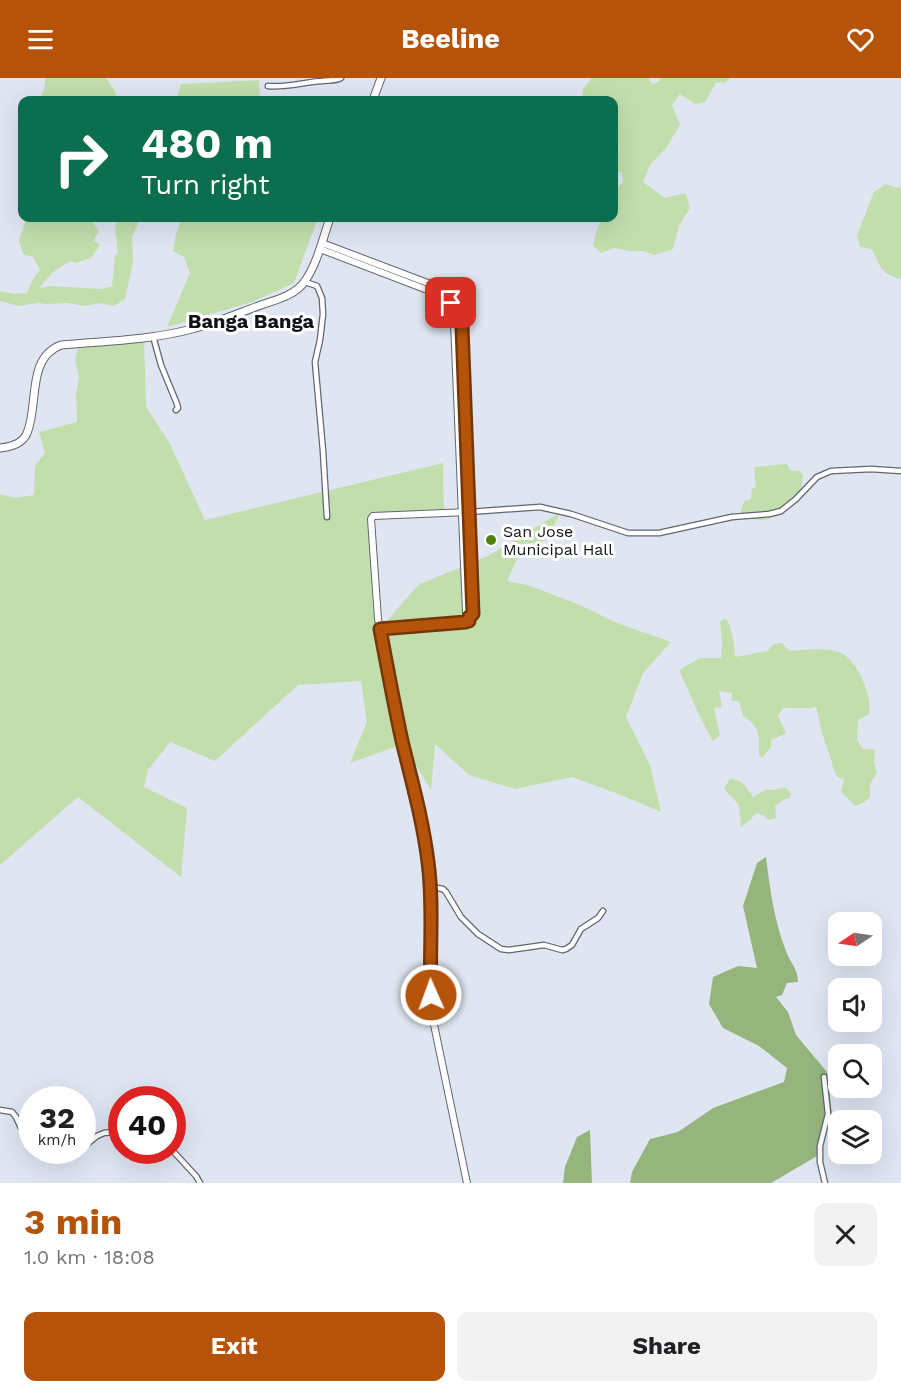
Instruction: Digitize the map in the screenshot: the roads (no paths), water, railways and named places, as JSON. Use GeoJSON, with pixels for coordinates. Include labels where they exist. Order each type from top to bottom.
{"type":"FeatureCollection","features":[{"type":"Feature","properties":{"kind":"main road"},"geometry":{"type":"LineString","coordinates":[[374,96],[381,78]]}},
{"type":"Feature","properties":{"kind":"main road"},"geometry":{"type":"LineString","coordinates":[[0,448],[8,448],[27,435],[35,387],[42,362],[53,348],[61,345],[153,336],[191,329],[293,292],[305,282],[329,222]]}},
{"type":"Feature","properties":{"kind":"street"},"geometry":{"type":"LineString","coordinates":[[268,86],[279,87],[341,78]]}},
{"type":"Feature","properties":{"kind":"street"},"geometry":{"type":"LineString","coordinates":[[321,246],[430,291],[444,304],[454,322],[465,513],[466,612],[469,621],[380,629]]}},
{"type":"Feature","properties":{"kind":"street"},"geometry":{"type":"LineString","coordinates":[[305,282],[316,286],[322,298],[323,314],[315,362],[327,517]]}},
{"type":"Feature","properties":{"kind":"street"},"geometry":{"type":"LineString","coordinates":[[153,336],[161,365],[177,404],[176,410]]}},
{"type":"Feature","properties":{"kind":"street"},"geometry":{"type":"LineString","coordinates":[[467,1183],[432,1015],[431,887],[420,813],[403,744],[378,619],[371,519],[373,516],[465,513],[540,507],[571,514],[628,533],[658,533],[732,517],[781,511],[817,477],[831,471],[872,469],[901,471]]}},
{"type":"Feature","properties":{"kind":"street"},"geometry":{"type":"LineString","coordinates":[[431,887],[446,892],[461,917],[478,934],[501,949],[544,945],[559,950],[566,949],[572,945],[581,929],[598,918],[603,911]]}},
{"type":"Feature","properties":{"kind":"street"},"geometry":{"type":"LineString","coordinates":[[824,1077],[828,1114],[820,1146],[820,1162],[825,1183]]}},
{"type":"Feature","properties":{"kind":"street"},"geometry":{"type":"LineString","coordinates":[[0,1110],[12,1112],[18,1121]]}},
{"type":"Feature","properties":{"kind":"street"},"geometry":{"type":"LineString","coordinates":[[185,1164],[200,1183]]}},
{"type":"Feature","properties":{"kind":"place","name":"San Jose Municipal Hall"},"geometry":{"type":"Point","coordinates":[491,540]}},
{"type":"Feature","properties":{"kind":"district","name":"Banga Banga"},"geometry":{"type":"Point","coordinates":[251,321]}}]}
